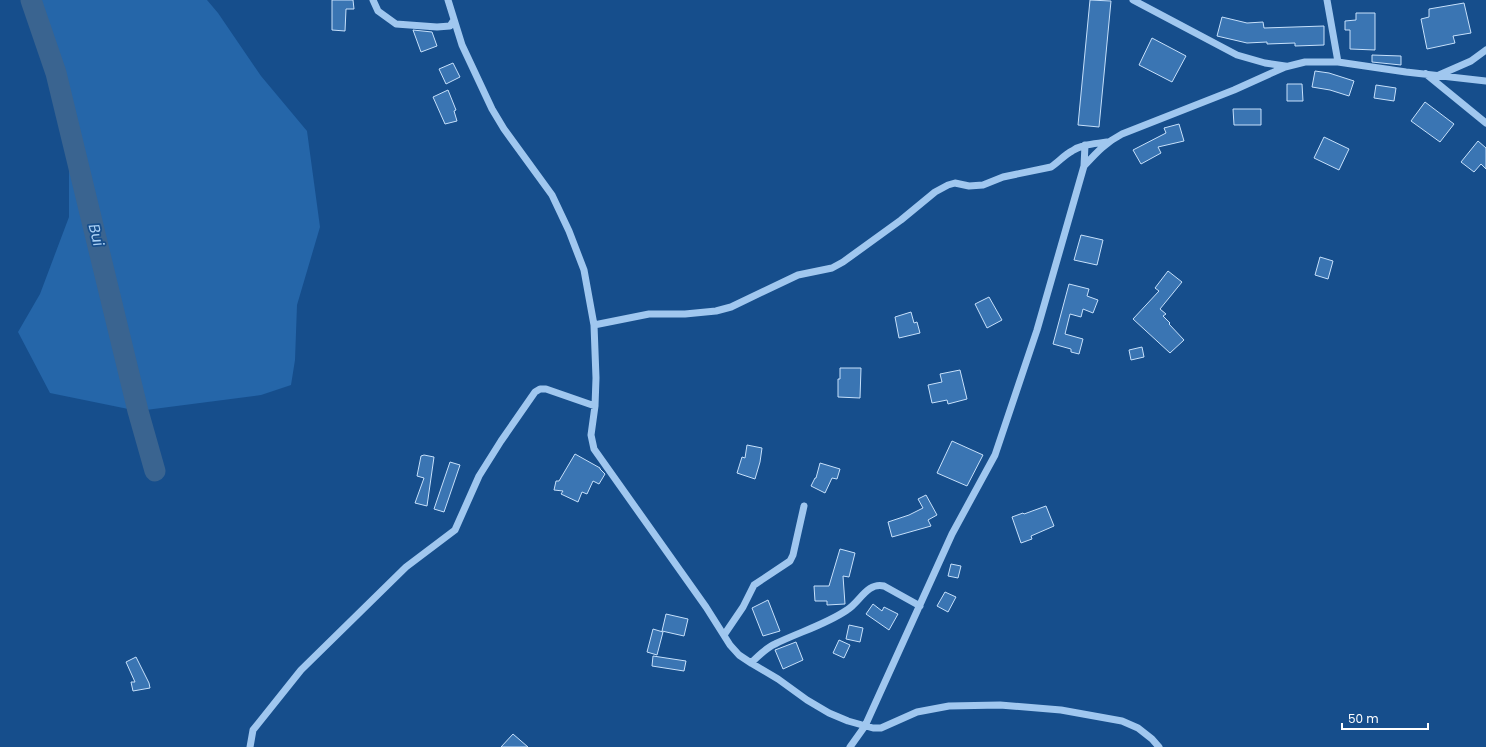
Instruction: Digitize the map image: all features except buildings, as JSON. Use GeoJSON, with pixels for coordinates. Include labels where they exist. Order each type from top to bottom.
{"type":"FeatureCollection","features":[{"type":"Feature","properties":{"kind":"street"},"geometry":{"type":"LineString","coordinates":[[373,0],[378,11],[396,24],[437,27],[450,26],[454,20]]}},
{"type":"Feature","properties":{"kind":"street"},"geometry":{"type":"LineString","coordinates":[[448,0],[462,44],[492,109],[504,129],[552,195],[569,231],[584,270],[594,325],[596,378],[595,406],[591,435],[594,449],[666,549],[730,645],[739,655],[778,679],[807,700],[830,713],[848,721],[873,728],[880,728],[917,712],[950,706],[1000,705],[1061,710],[1122,721],[1138,728],[1152,739],[1159,747]]}},
{"type":"Feature","properties":{"kind":"street"},"geometry":{"type":"LineString","coordinates":[[1327,0],[1338,62]]}},
{"type":"Feature","properties":{"kind":"street"},"geometry":{"type":"LineString","coordinates":[[1138,1],[1237,55],[1265,63],[1285,66]]}},
{"type":"Feature","properties":{"kind":"street"},"geometry":{"type":"LineString","coordinates":[[1438,76],[1471,61],[1486,50]]}},
{"type":"Feature","properties":{"kind":"street"},"geometry":{"type":"LineString","coordinates":[[1084,166],[1107,142],[1122,134],[1234,90],[1285,66],[1304,62],[1338,62],[1486,81]]}},
{"type":"Feature","properties":{"kind":"street"},"geometry":{"type":"LineString","coordinates":[[1426,74],[1486,123]]}},
{"type":"Feature","properties":{"kind":"street"},"geometry":{"type":"LineString","coordinates":[[594,325],[649,314],[685,314],[716,311],[731,307],[798,276],[832,268],[843,262],[901,220],[935,192],[948,184],[955,183],[969,186],[983,185],[1003,177],[1051,166],[1058,163],[1065,155],[1074,149],[1085,145],[1107,142]]}},
{"type":"Feature","properties":{"kind":"street"},"geometry":{"type":"LineString","coordinates":[[850,747],[865,726],[952,534],[995,455],[1037,330],[1084,166],[1085,145]]}},
{"type":"Feature","properties":{"kind":"street"},"geometry":{"type":"LineString","coordinates":[[250,747],[253,730],[301,670],[406,567],[455,530],[479,476],[500,441],[535,392],[540,389],[546,389],[595,406]]}},
{"type":"Feature","properties":{"kind":"street"},"geometry":{"type":"LineString","coordinates":[[724,635],[743,607],[754,585],[790,561],[793,555],[804,506]]}},
{"type":"Feature","properties":{"kind":"street"},"geometry":{"type":"LineString","coordinates":[[751,663],[774,644],[808,630],[849,609],[873,586],[884,586],[920,606]]}},
{"type":"Feature","properties":{"kind":"shaded area"},"geometry":{"type":"Polygon","coordinates":[[[28,0],[207,0],[218,13],[261,76],[307,131],[320,227],[297,305],[295,360],[291,385],[261,395],[138,411],[50,393],[18,332],[40,294],[69,217],[69,152],[56,73],[28,8],[28,0]]]}},
{"type":"Feature","properties":{"kind":"waterway","name":"Bui"},"geometry":{"type":"LineString","coordinates":[[31,0],[56,73],[138,411],[155,471]]}}]}
